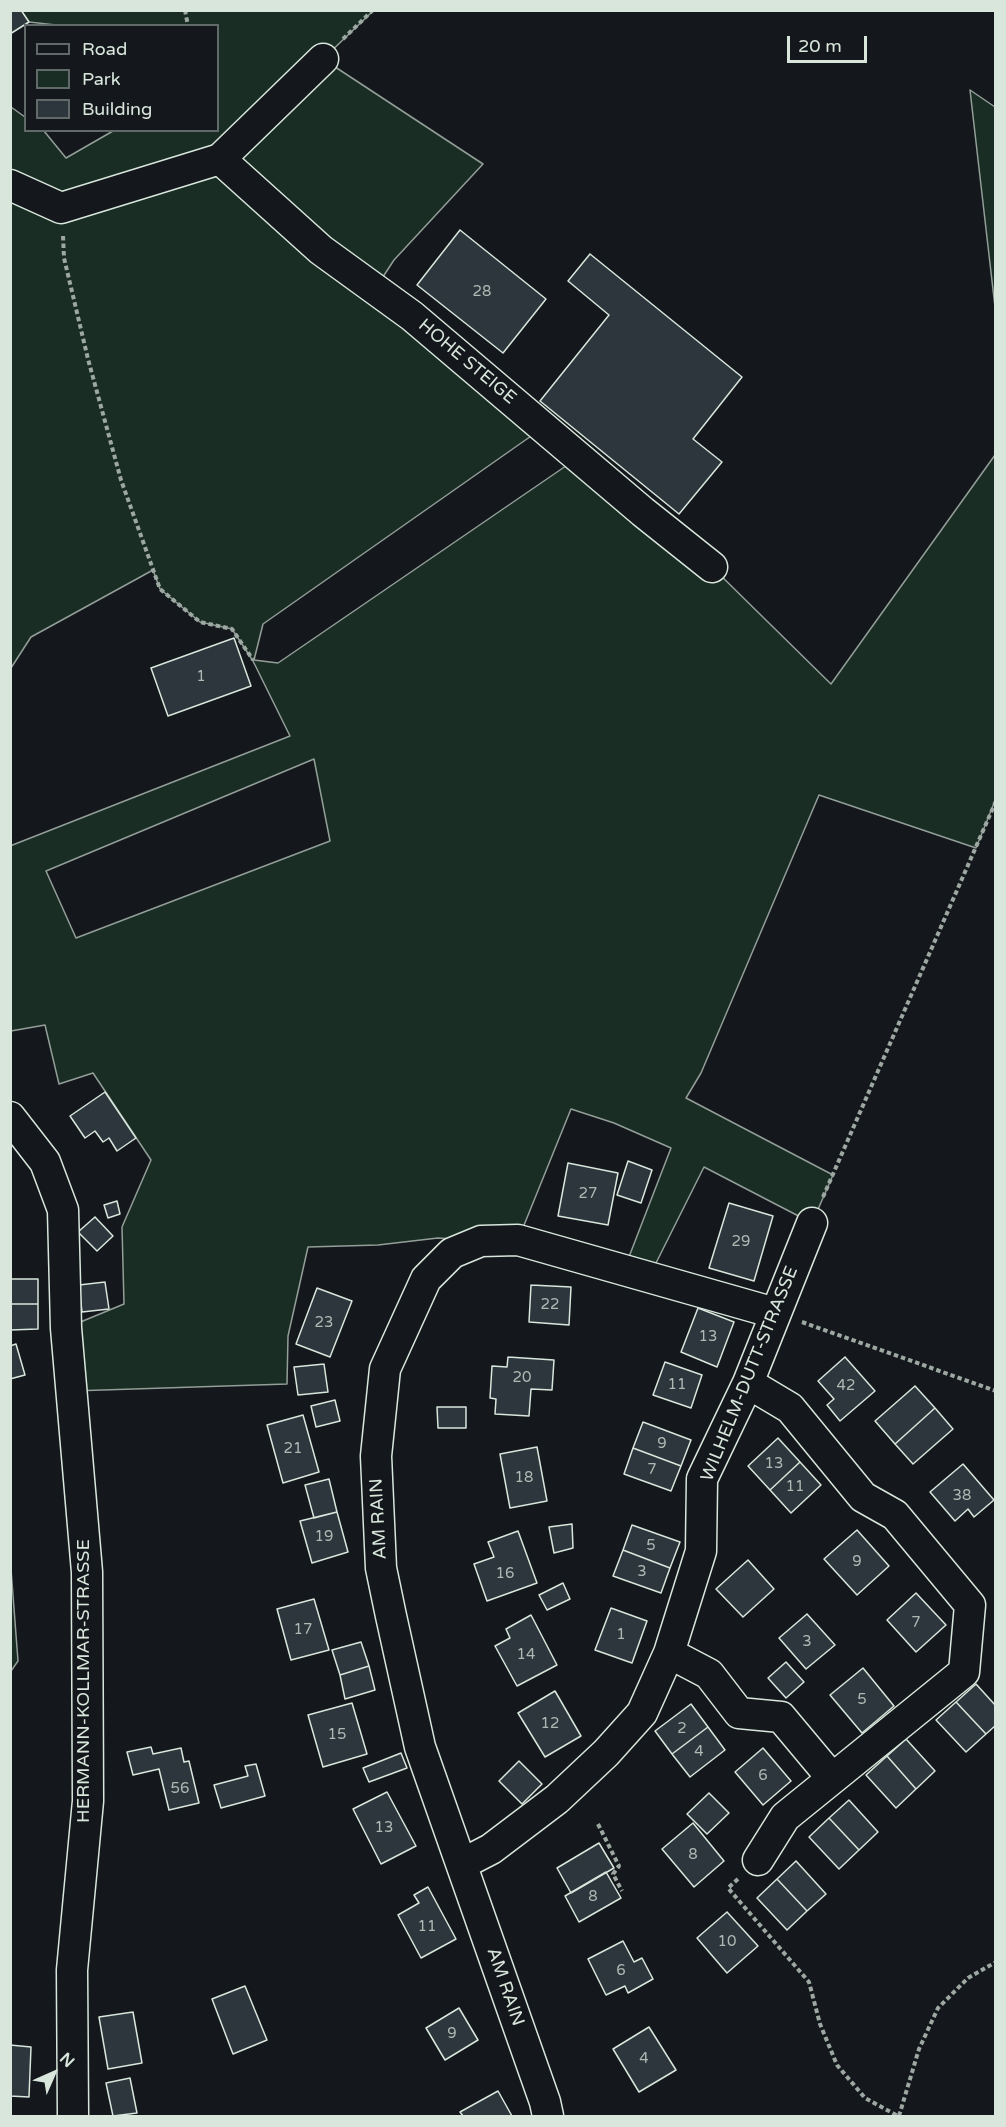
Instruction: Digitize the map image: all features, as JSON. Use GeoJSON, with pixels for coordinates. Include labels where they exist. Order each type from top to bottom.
{"type":"FeatureCollection","features":[{"type":"Feature","properties":{"kind":"street"},"geometry":{"type":"LineString","coordinates":[[10,185],[61,208],[220,159],[323,58]]}},
{"type":"Feature","properties":{"kind":"street","name":"HOHE STEIGE"},"geometry":{"type":"LineString","coordinates":[[220,159],[321,250],[411,316],[643,512],[712,567]]}},
{"type":"Feature","properties":{"kind":"street","name":"HERMANN-KOLLMAR-STRASSE"},"geometry":{"type":"LineString","coordinates":[[10,1117],[45,1162],[63,1210],[66,1328],[87,1572],[88,1801],[72,1970],[73,2116]]}},
{"type":"Feature","properties":{"kind":"street","name":"WILHELM-DUTT-STRASSE"},"geometry":{"type":"LineString","coordinates":[[462,1864],[491,1849],[548,1806],[606,1753],[642,1713],[669,1653],[701,1551],[702,1479],[748,1383],[812,1223]]}},
{"type":"Feature","properties":{"kind":"street","name":"AM RAIN"},"geometry":{"type":"LineString","coordinates":[[548,2116],[420,1747],[381,1568],[376,1456],[385,1369],[426,1279],[452,1253],[481,1241],[518,1240],[776,1313]]}},
{"type":"Feature","properties":{"kind":"street"},"geometry":{"type":"LineString","coordinates":[[748,1383],[790,1408],[863,1497],[895,1515],[970,1605],[964,1672],[785,1818],[758,1860]]}},
{"type":"Feature","properties":{"kind":"street"},"geometry":{"type":"LineString","coordinates":[[669,1653],[709,1674],[739,1713],[781,1717],[832,1778]]}},
{"type":"Feature","properties":{"kind":"path"},"geometry":{"type":"LineString","coordinates":[[323,58],[373,10]]}},
{"type":"Feature","properties":{"kind":"path"},"geometry":{"type":"LineString","coordinates":[[61,208],[64,258],[88,359],[121,480],[160,589],[200,622],[232,629],[253,660]]}},
{"type":"Feature","properties":{"kind":"path"},"geometry":{"type":"LineString","coordinates":[[812,1223],[996,801]]}},
{"type":"Feature","properties":{"kind":"path"},"geometry":{"type":"LineString","coordinates":[[776,1313],[996,1391]]}},
{"type":"Feature","properties":{"kind":"path"},"geometry":{"type":"LineString","coordinates":[[598,1824],[619,1866],[613,1874],[622,1891]]}},
{"type":"Feature","properties":{"kind":"path"},"geometry":{"type":"LineString","coordinates":[[758,1860],[728,1888],[809,1983],[820,2024],[837,2066],[865,2098],[898,2116],[919,2049],[938,2008],[968,1978],[996,1962]]}},
{"type":"Feature","properties":{"kind":"green space"},"geometry":{"type":"Polygon","coordinates":[[[21,11],[373,11],[323,59],[483,164],[394,260],[375,289],[544,427],[263,624],[254,660],[278,663],[579,457],[712,567],[831,684],[995,455],[995,801],[976,848],[819,795],[701,1073],[686,1098],[833,1175],[812,1223],[704,1167],[653,1269],[627,1262],[671,1148],[614,1123],[571,1109],[518,1240],[481,1241],[438,1238],[378,1245],[308,1247],[288,1336],[287,1384],[72,1391],[66,1328],[124,1304],[122,1227],[151,1160],[93,1073],[59,1084],[45,1025],[11,1031],[10,846],[290,736],[253,661],[232,629],[200,622],[160,589],[153,570],[31,637],[11,668],[11,107],[24,116],[24,132],[45,132],[66,158],[111,132],[219,132],[219,24],[47,24],[29,22],[21,11]],[[314,759],[46,871],[76,938],[330,841],[314,759]]]}},
{"type":"Feature","properties":{"kind":"green space"},"geometry":{"type":"Polygon","coordinates":[[[970,90],[995,107],[995,307],[970,90]]]}},
{"type":"Feature","properties":{"kind":"green space"},"geometry":{"type":"Polygon","coordinates":[[[10,1556],[18,1661],[11,1671],[10,1671],[10,1556]]]}},
{"type":"Feature","properties":{"kind":"building"},"geometry":{"type":"Polygon","coordinates":[[[10,10],[21,10],[29,22],[10,34],[10,10]]]}},
{"type":"Feature","properties":{"kind":"building"},"geometry":{"type":"Polygon","coordinates":[[[460,230],[546,299],[503,353],[417,285],[460,230]]]}},
{"type":"Feature","properties":{"kind":"building"},"geometry":{"type":"Polygon","coordinates":[[[590,254],[742,377],[693,439],[722,462],[679,514],[540,401],[609,315],[568,281],[590,254]]]}},
{"type":"Feature","properties":{"kind":"building"},"geometry":{"type":"Polygon","coordinates":[[[234,638],[251,686],[168,716],[151,668],[234,638]]]}},
{"type":"Feature","properties":{"kind":"building"},"geometry":{"type":"Polygon","coordinates":[[[105,1092],[136,1138],[117,1151],[109,1138],[103,1142],[95,1131],[85,1138],[70,1116],[105,1092]]]}},
{"type":"Feature","properties":{"kind":"building"},"geometry":{"type":"Polygon","coordinates":[[[628,1161],[652,1170],[641,1203],[617,1195],[628,1161]]]}},
{"type":"Feature","properties":{"kind":"building"},"geometry":{"type":"Polygon","coordinates":[[[568,1163],[618,1173],[608,1225],[558,1216],[568,1163]]]}},
{"type":"Feature","properties":{"kind":"building"},"geometry":{"type":"Polygon","coordinates":[[[117,1201],[120,1214],[108,1218],[104,1205],[117,1201]]]}},
{"type":"Feature","properties":{"kind":"building"},"geometry":{"type":"Polygon","coordinates":[[[729,1203],[773,1216],[754,1281],[709,1268],[729,1203]]]}},
{"type":"Feature","properties":{"kind":"building"},"geometry":{"type":"Polygon","coordinates":[[[95,1217],[113,1236],[97,1251],[78,1232],[95,1217]]]}},
{"type":"Feature","properties":{"kind":"building"},"geometry":{"type":"Polygon","coordinates":[[[10,1279],[38,1279],[38,1304],[10,1304],[10,1279]]]}},
{"type":"Feature","properties":{"kind":"building"},"geometry":{"type":"Polygon","coordinates":[[[105,1282],[109,1309],[82,1312],[79,1285],[105,1282]]]}},
{"type":"Feature","properties":{"kind":"building"},"geometry":{"type":"Polygon","coordinates":[[[531,1285],[571,1287],[569,1325],[529,1322],[531,1285]]]}},
{"type":"Feature","properties":{"kind":"building"},"geometry":{"type":"Polygon","coordinates":[[[317,1288],[352,1301],[330,1357],[296,1344],[317,1288]]]}},
{"type":"Feature","properties":{"kind":"building"},"geometry":{"type":"Polygon","coordinates":[[[10,1304],[38,1304],[38,1329],[10,1330],[10,1304]]]}},
{"type":"Feature","properties":{"kind":"building"},"geometry":{"type":"Polygon","coordinates":[[[698,1308],[734,1322],[717,1367],[681,1352],[698,1308]]]}},
{"type":"Feature","properties":{"kind":"building"},"geometry":{"type":"Polygon","coordinates":[[[16,1344],[25,1375],[10,1379],[10,1346],[16,1344]]]}},
{"type":"Feature","properties":{"kind":"building"},"geometry":{"type":"Polygon","coordinates":[[[508,1357],[554,1360],[552,1390],[531,1389],[529,1416],[495,1414],[496,1399],[490,1398],[492,1366],[507,1367],[508,1357]]]}},
{"type":"Feature","properties":{"kind":"building"},"geometry":{"type":"Polygon","coordinates":[[[845,1357],[875,1391],[840,1421],[827,1405],[834,1399],[818,1381],[845,1357]]]}},
{"type":"Feature","properties":{"kind":"building"},"geometry":{"type":"Polygon","coordinates":[[[665,1362],[702,1375],[691,1408],[653,1395],[665,1362]]]}},
{"type":"Feature","properties":{"kind":"building"},"geometry":{"type":"Polygon","coordinates":[[[324,1364],[328,1392],[298,1395],[294,1367],[324,1364]]]}},
{"type":"Feature","properties":{"kind":"building"},"geometry":{"type":"Polygon","coordinates":[[[915,1386],[935,1408],[895,1444],[875,1421],[915,1386]]]}},
{"type":"Feature","properties":{"kind":"building"},"geometry":{"type":"Polygon","coordinates":[[[335,1400],[340,1421],[316,1427],[311,1406],[335,1400]]]}},
{"type":"Feature","properties":{"kind":"building"},"geometry":{"type":"Polygon","coordinates":[[[437,1407],[466,1407],[466,1428],[438,1428],[437,1407]]]}},
{"type":"Feature","properties":{"kind":"building"},"geometry":{"type":"Polygon","coordinates":[[[935,1408],[953,1429],[913,1464],[895,1444],[935,1408]]]}},
{"type":"Feature","properties":{"kind":"building"},"geometry":{"type":"Polygon","coordinates":[[[303,1415],[319,1472],[283,1483],[267,1425],[303,1415]]]}},
{"type":"Feature","properties":{"kind":"building"},"geometry":{"type":"Polygon","coordinates":[[[643,1422],[691,1440],[681,1466],[633,1448],[643,1422]]]}},
{"type":"Feature","properties":{"kind":"building"},"geometry":{"type":"Polygon","coordinates":[[[778,1438],[800,1462],[770,1490],[748,1466],[778,1438]]]}},
{"type":"Feature","properties":{"kind":"building"},"geometry":{"type":"Polygon","coordinates":[[[537,1447],[547,1501],[510,1508],[500,1454],[537,1447]]]}},
{"type":"Feature","properties":{"kind":"building"},"geometry":{"type":"Polygon","coordinates":[[[633,1448],[681,1466],[671,1491],[624,1474],[633,1448]]]}},
{"type":"Feature","properties":{"kind":"building"},"geometry":{"type":"Polygon","coordinates":[[[800,1462],[821,1485],[791,1513],[770,1490],[800,1462]]]}},
{"type":"Feature","properties":{"kind":"building"},"geometry":{"type":"Polygon","coordinates":[[[963,1464],[994,1500],[974,1517],[968,1509],[955,1521],[930,1492],[963,1464]]]}},
{"type":"Feature","properties":{"kind":"building"},"geometry":{"type":"Polygon","coordinates":[[[329,1479],[337,1512],[314,1518],[305,1485],[329,1479]]]}},
{"type":"Feature","properties":{"kind":"building"},"geometry":{"type":"Polygon","coordinates":[[[337,1512],[348,1552],[312,1563],[300,1521],[337,1512]]]}},
{"type":"Feature","properties":{"kind":"building"},"geometry":{"type":"Polygon","coordinates":[[[572,1524],[573,1548],[554,1553],[549,1527],[572,1524]]]}},
{"type":"Feature","properties":{"kind":"building"},"geometry":{"type":"Polygon","coordinates":[[[632,1525],[680,1542],[670,1568],[623,1550],[632,1525]]]}},
{"type":"Feature","properties":{"kind":"building"},"geometry":{"type":"Polygon","coordinates":[[[857,1530],[889,1566],[857,1595],[824,1559],[857,1530]]]}},
{"type":"Feature","properties":{"kind":"building"},"geometry":{"type":"Polygon","coordinates":[[[518,1531],[537,1583],[487,1601],[474,1564],[494,1557],[488,1542],[518,1531]]]}},
{"type":"Feature","properties":{"kind":"building"},"geometry":{"type":"Polygon","coordinates":[[[623,1550],[670,1568],[661,1593],[613,1576],[623,1550]]]}},
{"type":"Feature","properties":{"kind":"building"},"geometry":{"type":"Polygon","coordinates":[[[748,1560],[774,1589],[743,1617],[716,1589],[748,1560]]]}},
{"type":"Feature","properties":{"kind":"building"},"geometry":{"type":"Polygon","coordinates":[[[563,1583],[570,1599],[547,1610],[539,1595],[563,1583]]]}},
{"type":"Feature","properties":{"kind":"building"},"geometry":{"type":"Polygon","coordinates":[[[916,1593],[946,1625],[916,1652],[887,1620],[916,1593]]]}},
{"type":"Feature","properties":{"kind":"building"},"geometry":{"type":"Polygon","coordinates":[[[314,1599],[329,1650],[291,1660],[277,1609],[314,1599]]]}},
{"type":"Feature","properties":{"kind":"building"},"geometry":{"type":"Polygon","coordinates":[[[611,1608],[647,1621],[632,1663],[595,1650],[611,1608]]]}},
{"type":"Feature","properties":{"kind":"building"},"geometry":{"type":"Polygon","coordinates":[[[807,1614],[835,1645],[806,1669],[779,1638],[807,1614]]]}},
{"type":"Feature","properties":{"kind":"building"},"geometry":{"type":"Polygon","coordinates":[[[531,1615],[557,1665],[517,1686],[495,1646],[510,1638],[506,1629],[531,1615]]]}},
{"type":"Feature","properties":{"kind":"building"},"geometry":{"type":"Polygon","coordinates":[[[361,1642],[369,1666],[340,1675],[332,1650],[361,1642]]]}},
{"type":"Feature","properties":{"kind":"building"},"geometry":{"type":"Polygon","coordinates":[[[786,1662],[804,1682],[786,1698],[768,1678],[786,1662]]]}},
{"type":"Feature","properties":{"kind":"building"},"geometry":{"type":"Polygon","coordinates":[[[369,1666],[375,1690],[345,1699],[340,1675],[369,1666]]]}},
{"type":"Feature","properties":{"kind":"building"},"geometry":{"type":"Polygon","coordinates":[[[863,1668],[894,1706],[862,1733],[830,1695],[863,1668]]]}},
{"type":"Feature","properties":{"kind":"building"},"geometry":{"type":"Polygon","coordinates":[[[976,1684],[996,1706],[996,1725],[986,1734],[956,1702],[976,1684]]]}},
{"type":"Feature","properties":{"kind":"building"},"geometry":{"type":"Polygon","coordinates":[[[555,1691],[581,1736],[545,1757],[518,1713],[555,1691]]]}},
{"type":"Feature","properties":{"kind":"building"},"geometry":{"type":"Polygon","coordinates":[[[956,1702],[986,1734],[966,1752],[936,1720],[956,1702]]]}},
{"type":"Feature","properties":{"kind":"building"},"geometry":{"type":"Polygon","coordinates":[[[352,1703],[367,1754],[323,1767],[308,1715],[352,1703]]]}},
{"type":"Feature","properties":{"kind":"building"},"geometry":{"type":"Polygon","coordinates":[[[691,1704],[708,1727],[672,1754],[655,1731],[691,1704]]]}},
{"type":"Feature","properties":{"kind":"building"},"geometry":{"type":"Polygon","coordinates":[[[708,1727],[725,1750],[690,1777],[672,1754],[708,1727]]]}},
{"type":"Feature","properties":{"kind":"building"},"geometry":{"type":"Polygon","coordinates":[[[906,1739],[935,1771],[916,1789],[887,1756],[906,1739]]]}},
{"type":"Feature","properties":{"kind":"building"},"geometry":{"type":"Polygon","coordinates":[[[151,1747],[153,1754],[181,1748],[184,1762],[189,1761],[199,1803],[169,1810],[159,1769],[133,1775],[127,1752],[151,1747]]]}},
{"type":"Feature","properties":{"kind":"building"},"geometry":{"type":"Polygon","coordinates":[[[763,1748],[791,1781],[763,1805],[735,1772],[763,1748]]]}},
{"type":"Feature","properties":{"kind":"building"},"geometry":{"type":"Polygon","coordinates":[[[401,1753],[407,1768],[369,1782],[363,1768],[401,1753]]]}},
{"type":"Feature","properties":{"kind":"building"},"geometry":{"type":"Polygon","coordinates":[[[887,1756],[916,1789],[896,1808],[866,1775],[887,1756]]]}},
{"type":"Feature","properties":{"kind":"building"},"geometry":{"type":"Polygon","coordinates":[[[519,1761],[542,1784],[522,1804],[499,1781],[519,1761]]]}},
{"type":"Feature","properties":{"kind":"building"},"geometry":{"type":"Polygon","coordinates":[[[256,1764],[265,1796],[221,1808],[214,1785],[248,1776],[245,1766],[256,1764]]]}},
{"type":"Feature","properties":{"kind":"building"},"geometry":{"type":"Polygon","coordinates":[[[387,1792],[416,1846],[381,1864],[353,1809],[387,1792]]]}},
{"type":"Feature","properties":{"kind":"building"},"geometry":{"type":"Polygon","coordinates":[[[709,1793],[729,1813],[707,1834],[687,1814],[709,1793]]]}},
{"type":"Feature","properties":{"kind":"building"},"geometry":{"type":"Polygon","coordinates":[[[849,1800],[878,1832],[859,1850],[829,1818],[849,1800]]]}},
{"type":"Feature","properties":{"kind":"building"},"geometry":{"type":"Polygon","coordinates":[[[829,1818],[859,1850],[839,1869],[809,1837],[829,1818]]]}},
{"type":"Feature","properties":{"kind":"building"},"geometry":{"type":"Polygon","coordinates":[[[693,1823],[724,1861],[694,1887],[662,1849],[693,1823]]]}},
{"type":"Feature","properties":{"kind":"building"},"geometry":{"type":"Polygon","coordinates":[[[599,1843],[614,1868],[571,1893],[557,1868],[599,1843]]]}},
{"type":"Feature","properties":{"kind":"building"},"geometry":{"type":"Polygon","coordinates":[[[796,1861],[826,1894],[807,1911],[777,1879],[796,1861]]]}},
{"type":"Feature","properties":{"kind":"building"},"geometry":{"type":"Polygon","coordinates":[[[606,1872],[621,1898],[579,1922],[565,1896],[606,1872]]]}},
{"type":"Feature","properties":{"kind":"building"},"geometry":{"type":"Polygon","coordinates":[[[777,1879],[807,1911],[787,1930],[757,1898],[777,1879]]]}},
{"type":"Feature","properties":{"kind":"building"},"geometry":{"type":"Polygon","coordinates":[[[428,1887],[456,1939],[421,1958],[398,1915],[419,1903],[414,1895],[428,1887]]]}},
{"type":"Feature","properties":{"kind":"building"},"geometry":{"type":"Polygon","coordinates":[[[727,1912],[758,1946],[727,1973],[697,1938],[727,1912]]]}},
{"type":"Feature","properties":{"kind":"building"},"geometry":{"type":"Polygon","coordinates":[[[623,1941],[634,1962],[642,1958],[653,1979],[628,1993],[625,1986],[606,1995],[588,1959],[623,1941]]]}},
{"type":"Feature","properties":{"kind":"building"},"geometry":{"type":"Polygon","coordinates":[[[245,1986],[267,2040],[233,2054],[212,1999],[245,1986]]]}},
{"type":"Feature","properties":{"kind":"building"},"geometry":{"type":"Polygon","coordinates":[[[459,2008],[478,2040],[445,2060],[426,2028],[459,2008]]]}},
{"type":"Feature","properties":{"kind":"building"},"geometry":{"type":"Polygon","coordinates":[[[133,2012],[142,2063],[108,2069],[99,2017],[133,2012]]]}},
{"type":"Feature","properties":{"kind":"building"},"geometry":{"type":"Polygon","coordinates":[[[649,2027],[676,2070],[639,2092],[613,2049],[649,2027]]]}},
{"type":"Feature","properties":{"kind":"building"},"geometry":{"type":"Polygon","coordinates":[[[10,2045],[31,2047],[29,2097],[10,2096],[10,2045]]]}},
{"type":"Feature","properties":{"kind":"building"},"geometry":{"type":"Polygon","coordinates":[[[130,2078],[137,2113],[113,2116],[106,2083],[130,2078]]]}},
{"type":"Feature","properties":{"kind":"building"},"geometry":{"type":"Polygon","coordinates":[[[498,2091],[512,2116],[463,2116],[460,2112],[498,2091]]]}}]}
